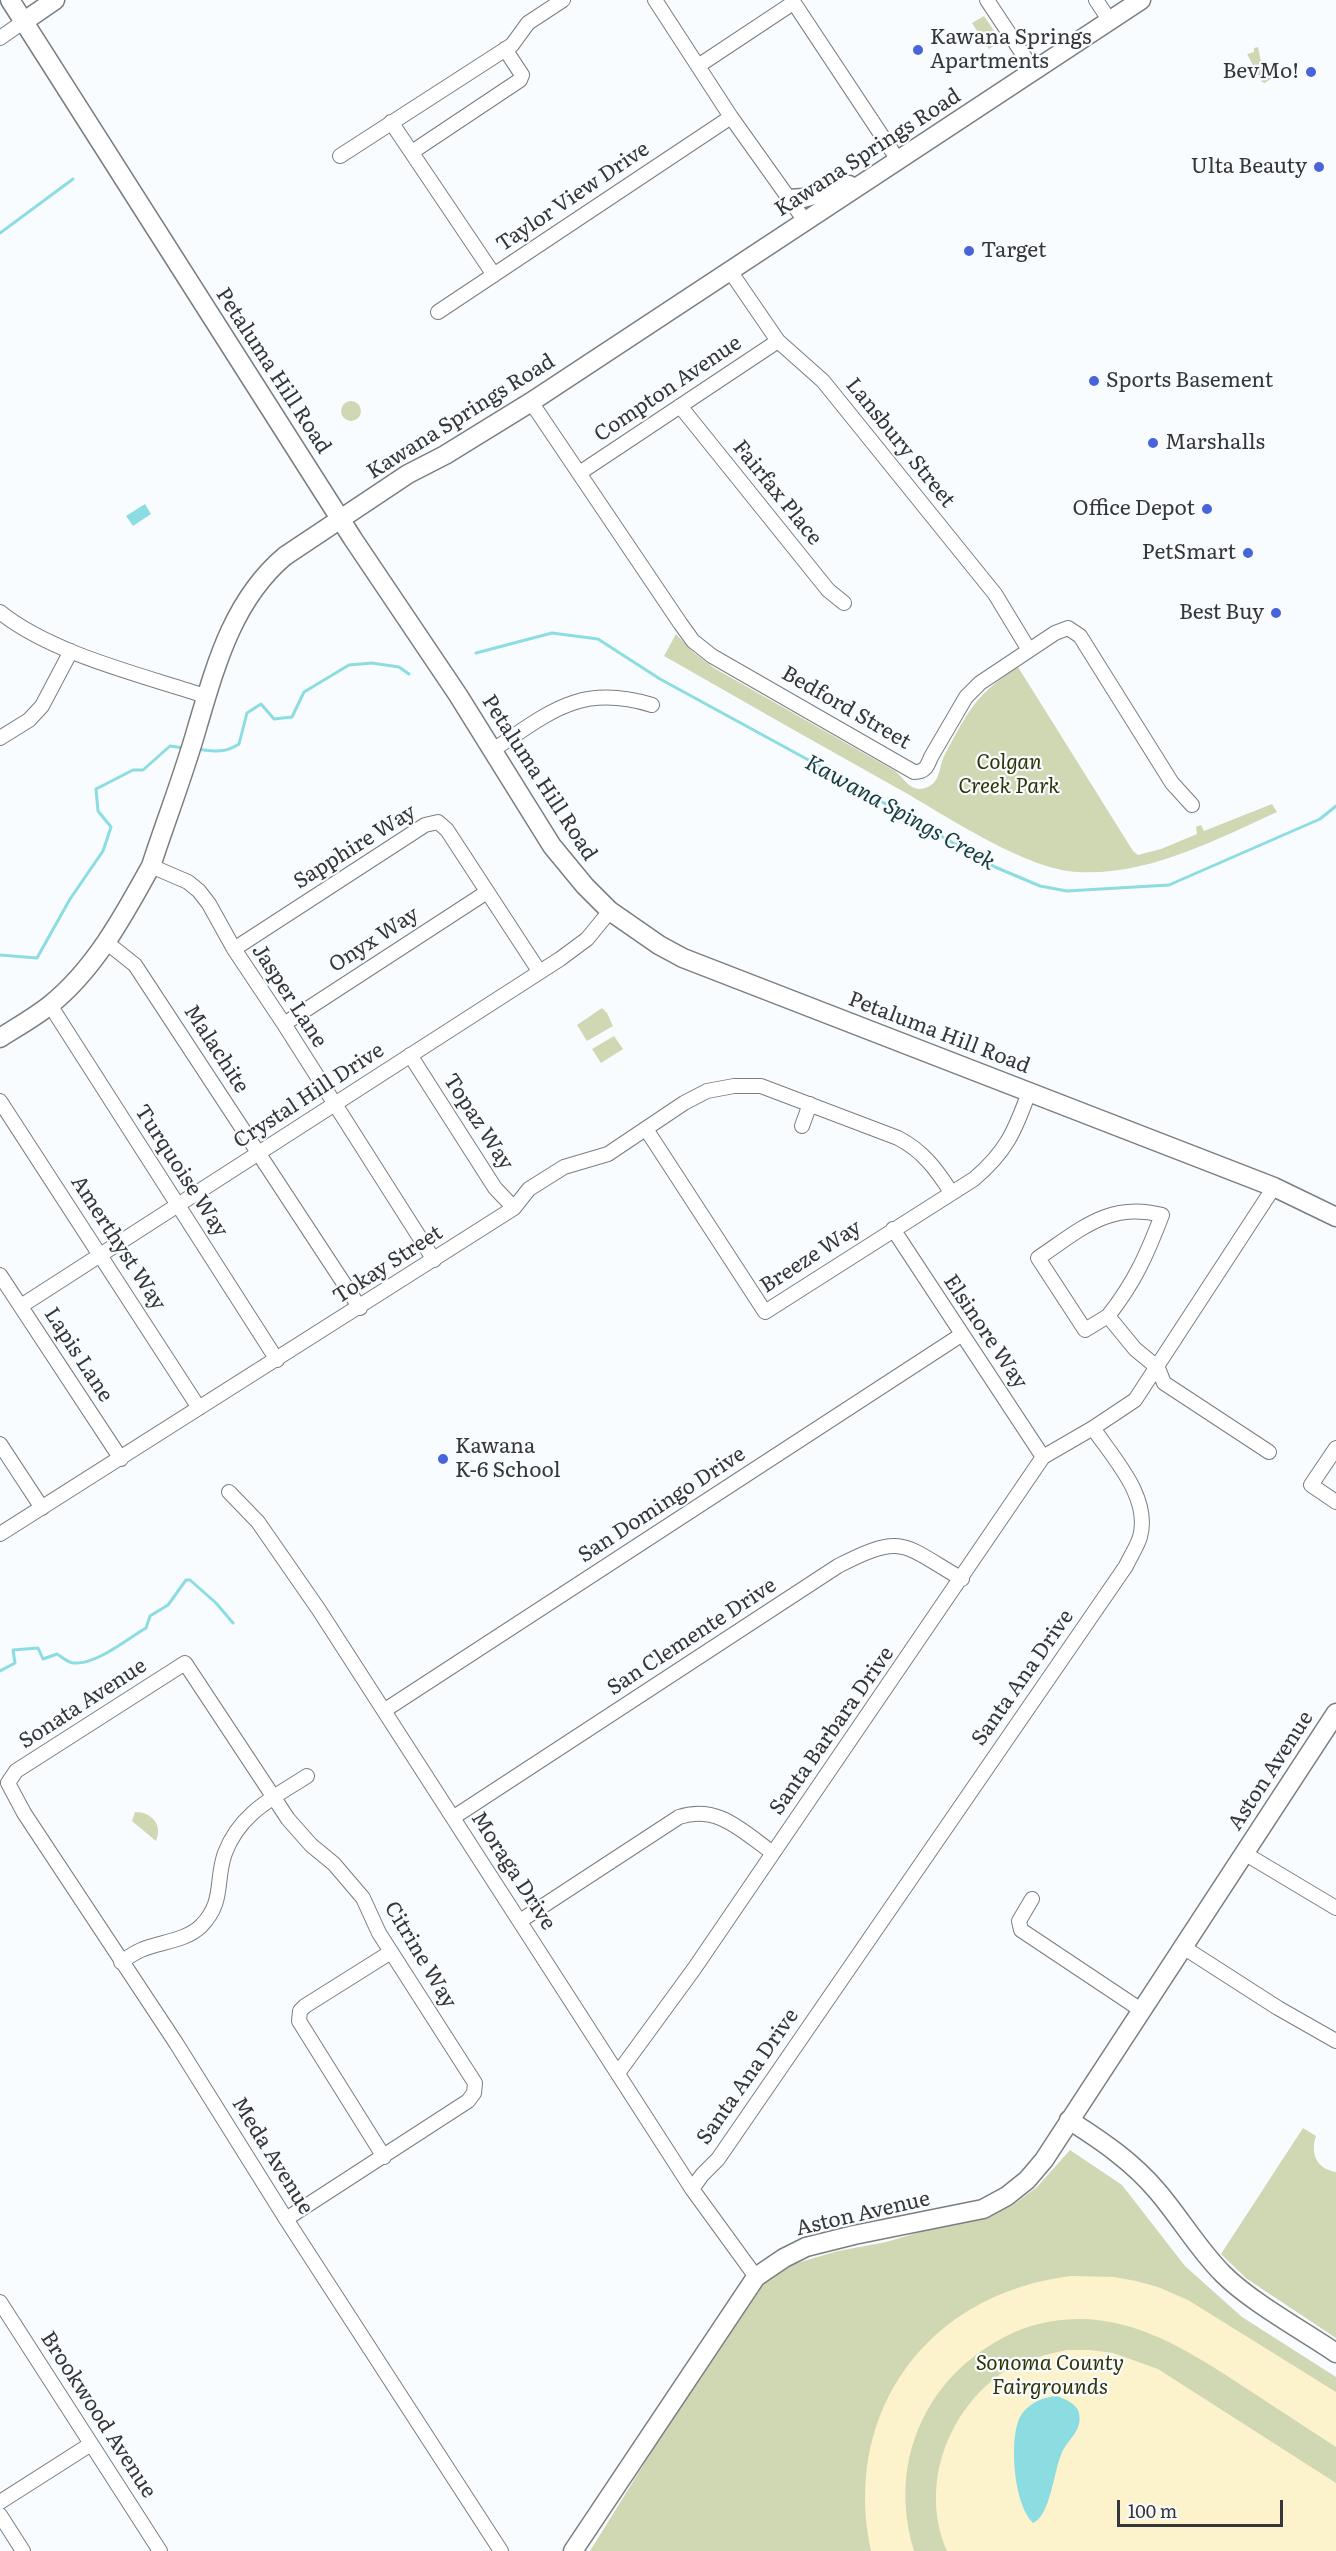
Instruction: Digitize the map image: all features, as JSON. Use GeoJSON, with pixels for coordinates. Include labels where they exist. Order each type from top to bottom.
{"type":"FeatureCollection","features":[{"type":"Feature","properties":{"kind":"street","name":"Petaluma Hill Road"},"geometry":{"type":"LineString","coordinates":[[10,0],[340,519],[557,853],[585,886],[610,910],[659,945],[683,958],[1274,1187],[1336,1217]]}},
{"type":"Feature","properties":{"kind":"street"},"geometry":{"type":"LineString","coordinates":[[0,38],[55,0]]}},
{"type":"Feature","properties":{"kind":"street"},"geometry":{"type":"LineString","coordinates":[[340,156],[505,50],[512,45],[528,23],[563,0]]}},
{"type":"Feature","properties":{"kind":"street"},"geometry":{"type":"LineString","coordinates":[[655,0],[731,117],[805,221]]}},
{"type":"Feature","properties":{"kind":"street"},"geometry":{"type":"LineString","coordinates":[[987,0],[1034,71]]}},
{"type":"Feature","properties":{"kind":"street"},"geometry":{"type":"LineString","coordinates":[[1096,0],[1110,21]]}},
{"type":"Feature","properties":{"kind":"street","name":"Kawana Springs Road"},"geometry":{"type":"LineString","coordinates":[[0,1038],[50,1005],[81,975],[106,942],[151,866],[198,727],[205,696],[226,638],[249,593],[268,571],[285,556],[408,474],[446,455],[531,402],[1141,0]]}},
{"type":"Feature","properties":{"kind":"street"},"geometry":{"type":"LineString","coordinates":[[698,66],[793,1],[898,160]]}},
{"type":"Feature","properties":{"kind":"street"},"geometry":{"type":"LineString","coordinates":[[412,152],[520,80],[522,75],[505,50]]}},
{"type":"Feature","properties":{"kind":"street","name":"Taylor View Drive"},"geometry":{"type":"LineString","coordinates":[[438,312],[731,117]]}},
{"type":"Feature","properties":{"kind":"street"},"geometry":{"type":"LineString","coordinates":[[391,122],[494,275]]}},
{"type":"Feature","properties":{"kind":"street"},"geometry":{"type":"LineString","coordinates":[[789,199],[803,198],[868,180]]}},
{"type":"Feature","properties":{"kind":"street","name":"Lansbury Street"},"geometry":{"type":"LineString","coordinates":[[730,271],[778,340],[823,381],[995,594],[1029,650]]}},
{"type":"Feature","properties":{"kind":"street","name":"Compton Avenue"},"geometry":{"type":"LineString","coordinates":[[580,472],[778,340]]}},
{"type":"Feature","properties":{"kind":"street","name":"Bedford Street"},"geometry":{"type":"LineString","coordinates":[[531,402],[693,641],[712,656],[914,772],[921,772],[927,768],[956,713],[980,683],[1055,633],[1068,628],[1080,636],[1172,783],[1192,805]]}},
{"type":"Feature","properties":{"kind":"street","name":"Fairfax Place"},"geometry":{"type":"LineString","coordinates":[[680,406],[828,590],[844,603]]}},
{"type":"Feature","properties":{"kind":"street"},"geometry":{"type":"LineString","coordinates":[[0,612],[14,623],[71,651],[205,696]]}},
{"type":"Feature","properties":{"kind":"street"},"geometry":{"type":"LineString","coordinates":[[0,738],[28,720],[42,706],[71,651]]}},
{"type":"Feature","properties":{"kind":"street"},"geometry":{"type":"LineString","coordinates":[[492,750],[562,706],[583,698],[607,696],[627,698],[652,705]]}},
{"type":"Feature","properties":{"kind":"street","name":"Sapphire Way"},"geometry":{"type":"LineString","coordinates":[[234,949],[431,823],[438,822],[447,830],[539,971]]}},
{"type":"Feature","properties":{"kind":"street","name":"Jasper Lane"},"geometry":{"type":"LineString","coordinates":[[151,866],[188,882],[209,904],[234,949],[434,1260]]}},
{"type":"Feature","properties":{"kind":"street","name":"Onyx Way"},"geometry":{"type":"LineString","coordinates":[[284,1024],[487,892]]}},
{"type":"Feature","properties":{"kind":"street","name":"Crystal Hill Drive"},"geometry":{"type":"LineString","coordinates":[[21,1306],[539,971],[586,939],[610,910]]}},
{"type":"Feature","properties":{"kind":"street","name":"Malachite"},"geometry":{"type":"LineString","coordinates":[[106,942],[135,964],[360,1308]]}},
{"type":"Feature","properties":{"kind":"street","name":"Turquoise Way"},"geometry":{"type":"LineString","coordinates":[[50,1005],[277,1360]]}},
{"type":"Feature","properties":{"kind":"street","name":"Topaz Way"},"geometry":{"type":"LineString","coordinates":[[410,1055],[495,1188],[514,1208]]}},
{"type":"Feature","properties":{"kind":"street","name":"Tokay Street"},"geometry":{"type":"LineString","coordinates":[[0,1534],[360,1308],[514,1208],[529,1189],[547,1177],[564,1167],[608,1154],[684,1103],[707,1091],[734,1086],[761,1086],[914,1146],[928,1159],[951,1192]]}},
{"type":"Feature","properties":{"kind":"street","name":"Breeze Way"},"geometry":{"type":"LineString","coordinates":[[646,1129],[765,1312],[974,1179],[992,1164],[1008,1143],[1029,1092]]}},
{"type":"Feature","properties":{"kind":"street","name":"Amerthyst Way"},"geometry":{"type":"LineString","coordinates":[[0,1101],[199,1408]]}},
{"type":"Feature","properties":{"kind":"street"},"geometry":{"type":"LineString","coordinates":[[802,1126],[810,1104]]}},
{"type":"Feature","properties":{"kind":"street"},"geometry":{"type":"LineString","coordinates":[[1093,1428],[1135,1400],[1274,1187]]}},
{"type":"Feature","properties":{"kind":"street"},"geometry":{"type":"LineString","coordinates":[[1141,1209],[1162,1215],[1143,1264],[1108,1316],[1085,1330],[1038,1258],[1090,1223],[1115,1212],[1141,1209]]}},
{"type":"Feature","properties":{"kind":"street","name":"Elsinore Way"},"geometry":{"type":"LineString","coordinates":[[893,1229],[961,1335],[1044,1457]]}},
{"type":"Feature","properties":{"kind":"street","name":"Lapis Lane"},"geometry":{"type":"LineString","coordinates":[[0,1275],[121,1459]]}},
{"type":"Feature","properties":{"kind":"street"},"geometry":{"type":"LineString","coordinates":[[1108,1316],[1135,1348],[1158,1368],[1164,1383],[1269,1452]]}},
{"type":"Feature","properties":{"kind":"street","name":"San Domingo Drive"},"geometry":{"type":"LineString","coordinates":[[385,1710],[961,1335]]}},
{"type":"Feature","properties":{"kind":"street","name":"Santa Barbara Drive"},"geometry":{"type":"LineString","coordinates":[[618,2073],[962,1579],[1044,1457],[1093,1428]]}},
{"type":"Feature","properties":{"kind":"street","name":"Santa Ana Drive"},"geometry":{"type":"LineString","coordinates":[[692,2189],[718,2159],[1126,1566],[1140,1536],[1141,1511],[1132,1486],[1093,1428]]}},
{"type":"Feature","properties":{"kind":"street"},"geometry":{"type":"LineString","coordinates":[[0,1444],[42,1508]]}},
{"type":"Feature","properties":{"kind":"street"},"geometry":{"type":"LineString","coordinates":[[1336,1448],[1311,1485],[1336,1502]]}},
{"type":"Feature","properties":{"kind":"street","name":"Moraga Drive"},"geometry":{"type":"LineString","coordinates":[[229,1492],[246,1507],[271,1538],[385,1710],[692,2189],[756,2277]]}},
{"type":"Feature","properties":{"kind":"street","name":"San Clemente Drive"},"geometry":{"type":"LineString","coordinates":[[454,1817],[838,1566],[863,1554],[888,1544],[911,1547],[962,1579]]}},
{"type":"Feature","properties":{"kind":"street","name":"Sonata Avenue"},"geometry":{"type":"LineString","coordinates":[[8,1783],[16,1771],[185,1663]]}},
{"type":"Feature","properties":{"kind":"street","name":"Citrine Way"},"geometry":{"type":"LineString","coordinates":[[185,1663],[297,1831],[334,1864],[363,1899],[379,1934],[475,2083],[474,2093],[468,2101],[286,2219]]}},
{"type":"Feature","properties":{"kind":"street","name":"Aston Avenue"},"geometry":{"type":"LineString","coordinates":[[573,2551],[756,2277],[784,2258],[806,2247],[983,2209],[1028,2180],[1044,2160],[1336,1713]]}},
{"type":"Feature","properties":{"kind":"street"},"geometry":{"type":"LineString","coordinates":[[121,1962],[140,1950],[186,1935],[200,1927],[215,1906],[219,1894],[224,1855],[238,1825],[274,1797],[307,1776]]}},
{"type":"Feature","properties":{"kind":"street","name":"Meda Avenue"},"geometry":{"type":"LineString","coordinates":[[8,1783],[24,1813],[176,2043],[286,2219],[501,2551]]}},
{"type":"Feature","properties":{"kind":"street"},"geometry":{"type":"LineString","coordinates":[[520,1921],[679,1817],[693,1812],[709,1813],[725,1820],[773,1852]]}},
{"type":"Feature","properties":{"kind":"street","name":"Aston Avenue"},"geometry":{"type":"LineString","coordinates":[[1244,1853],[1336,1908]]}},
{"type":"Feature","properties":{"kind":"street"},"geometry":{"type":"LineString","coordinates":[[1032,1899],[1019,1921],[1021,1930],[1141,2010]]}},
{"type":"Feature","properties":{"kind":"street"},"geometry":{"type":"LineString","coordinates":[[1183,1947],[1278,2008],[1336,2041]]}},
{"type":"Feature","properties":{"kind":"street"},"geometry":{"type":"LineString","coordinates":[[384,2157],[299,2021],[300,2011],[305,2006],[391,1952]]}},
{"type":"Feature","properties":{"kind":"street"},"geometry":{"type":"LineString","coordinates":[[1069,2120],[1126,2160],[1145,2177],[1172,2209],[1195,2243],[1226,2277],[1336,2353]]}},
{"type":"Feature","properties":{"kind":"street","name":"Brookwood Avenue"},"geometry":{"type":"LineString","coordinates":[[0,2302],[160,2551]]}},
{"type":"Feature","properties":{"kind":"street"},"geometry":{"type":"LineString","coordinates":[[0,2502],[91,2444]]}},
{"type":"Feature","properties":{"kind":"street"},"geometry":{"type":"LineString","coordinates":[[0,2515],[23,2551]]}},
{"type":"Feature","properties":{"kind":"green space"},"geometry":{"type":"Polygon","coordinates":[[[984,16],[1001,41],[989,49],[972,23],[984,16]]]}},
{"type":"Feature","properties":{"kind":"green space"},"geometry":{"type":"Polygon","coordinates":[[[1258,47],[1264,77],[1271,75],[1273,77],[1265,83],[1262,82],[1247,54],[1254,52],[1254,48],[1258,47]]]}},
{"type":"Feature","properties":{"kind":"green space"},"geometry":{"type":"Polygon","coordinates":[[[351,401],[358,404],[361,411],[358,418],[351,421],[344,418],[341,411],[344,404],[351,401]]]}},
{"type":"Feature","properties":{"kind":"green space","name":"Colgan Creek Park"},"geometry":{"type":"Polygon","coordinates":[[[676,634],[693,652],[714,668],[895,771],[912,787],[920,789],[930,786],[937,778],[945,754],[974,704],[992,686],[1018,667],[1133,851],[1138,855],[1161,849],[1197,834],[1196,827],[1201,825],[1204,831],[1272,804],[1277,812],[1181,854],[1155,862],[1104,872],[1058,869],[990,842],[664,656],[676,634]]]}},
{"type":"Feature","properties":{"kind":"green space"},"geometry":{"type":"Polygon","coordinates":[[[602,1008],[613,1026],[587,1041],[577,1025],[602,1008]]]}},
{"type":"Feature","properties":{"kind":"green space"},"geometry":{"type":"Polygon","coordinates":[[[614,1036],[623,1049],[601,1063],[592,1049],[614,1036]]]}},
{"type":"Feature","properties":{"kind":"green space"},"geometry":{"type":"Polygon","coordinates":[[[135,1812],[146,1814],[154,1820],[158,1830],[156,1841],[132,1821],[135,1812]]]}},
{"type":"Feature","properties":{"kind":"green space"},"geometry":{"type":"Polygon","coordinates":[[[1303,2128],[1316,2136],[1314,2149],[1320,2164],[1336,2172],[1336,2338],[1247,2279],[1221,2254],[1303,2128]]]}},
{"type":"Feature","properties":{"kind":"green space","name":"Sonoma County Fairgrounds"},"geometry":{"type":"Polygon","coordinates":[[[1070,2150],[1122,2185],[1185,2266],[1242,2317],[1336,2377],[1336,2551],[590,2551],[755,2289],[790,2265],[838,2251],[886,2242],[1013,2205],[1037,2187],[1070,2150]]]}},
{"type":"Feature","properties":{"kind":"sand"},"geometry":{"type":"Polygon","coordinates":[[[1072,2276],[1114,2277],[1136,2281],[1158,2287],[1188,2300],[1336,2392],[1336,2447],[1215,2368],[1162,2339],[1135,2328],[1107,2321],[1078,2319],[1048,2322],[1017,2331],[984,2349],[955,2373],[939,2392],[918,2429],[907,2468],[906,2509],[914,2551],[871,2551],[865,2499],[870,2451],[884,2406],[907,2367],[938,2333],[976,2306],[1021,2287],[1072,2276]]]}},
{"type":"Feature","properties":{"kind":"sand"},"geometry":{"type":"Polygon","coordinates":[[[1067,2350],[1113,2353],[1158,2369],[1336,2483],[1336,2551],[947,2551],[939,2527],[936,2503],[937,2479],[952,2432],[964,2411],[980,2392],[1006,2370],[1031,2359],[1067,2350]]]}},
{"type":"Feature","properties":{"kind":"water"},"geometry":{"type":"Polygon","coordinates":[[[145,504],[151,514],[133,526],[126,516],[145,504]]]}},
{"type":"Feature","properties":{"kind":"water"},"geometry":{"type":"Polygon","coordinates":[[[1057,2396],[1076,2407],[1080,2420],[1058,2462],[1044,2512],[1033,2523],[1021,2503],[1015,2473],[1016,2430],[1019,2419],[1030,2405],[1057,2396]]]}},
{"type":"Feature","properties":{"kind":"waterway"},"geometry":{"type":"LineString","coordinates":[[0,233],[73,179]]}},
{"type":"Feature","properties":{"kind":"waterway","name":"Kawana Spings Creek"},"geometry":{"type":"LineString","coordinates":[[476,653],[552,633],[598,639],[660,679],[825,769],[995,867],[1040,886],[1067,891],[1169,885],[1320,819],[1336,806]]}},
{"type":"Feature","properties":{"kind":"waterway","name":"Kawana Spings Creek"},"geometry":{"type":"LineString","coordinates":[[196,749],[223,751],[239,744],[247,713],[261,704],[274,719],[292,717],[304,692],[349,665],[372,663],[399,667],[409,674]]}},
{"type":"Feature","properties":{"kind":"waterway","name":"Kawana Spings Creek"},"geometry":{"type":"LineString","coordinates":[[0,955],[37,958],[70,899],[103,851],[111,827],[98,811],[96,789],[133,770],[143,770],[170,746],[183,748]]}},
{"type":"Feature","properties":{"kind":"waterway"},"geometry":{"type":"LineString","coordinates":[[0,1671],[15,1663],[13,1650],[38,1648],[43,1659],[57,1654],[74,1663],[83,1663],[101,1656],[146,1628],[150,1616],[168,1605],[186,1580],[190,1580],[216,1603],[233,1623]]}},
{"type":"Feature","properties":{"kind":"place","name":"Kawana Springs Apartments"},"geometry":{"type":"Point","coordinates":[918,50]}},
{"type":"Feature","properties":{"kind":"place","name":"BevMo!"},"geometry":{"type":"Point","coordinates":[1311,72]}},
{"type":"Feature","properties":{"kind":"place","name":"Ulta Beauty"},"geometry":{"type":"Point","coordinates":[1319,167]}},
{"type":"Feature","properties":{"kind":"place","name":"Target"},"geometry":{"type":"Point","coordinates":[969,251]}},
{"type":"Feature","properties":{"kind":"place","name":"Sports Basement"},"geometry":{"type":"Point","coordinates":[1094,381]}},
{"type":"Feature","properties":{"kind":"place","name":"Marshalls"},"geometry":{"type":"Point","coordinates":[1153,443]}},
{"type":"Feature","properties":{"kind":"place","name":"Office Depot"},"geometry":{"type":"Point","coordinates":[1207,509]}},
{"type":"Feature","properties":{"kind":"place","name":"PetSmart"},"geometry":{"type":"Point","coordinates":[1248,553]}},
{"type":"Feature","properties":{"kind":"place","name":"Best Buy"},"geometry":{"type":"Point","coordinates":[1276,613]}},
{"type":"Feature","properties":{"kind":"place","name":"Kawana K-6 School"},"geometry":{"type":"Point","coordinates":[443,1459]}}]}
